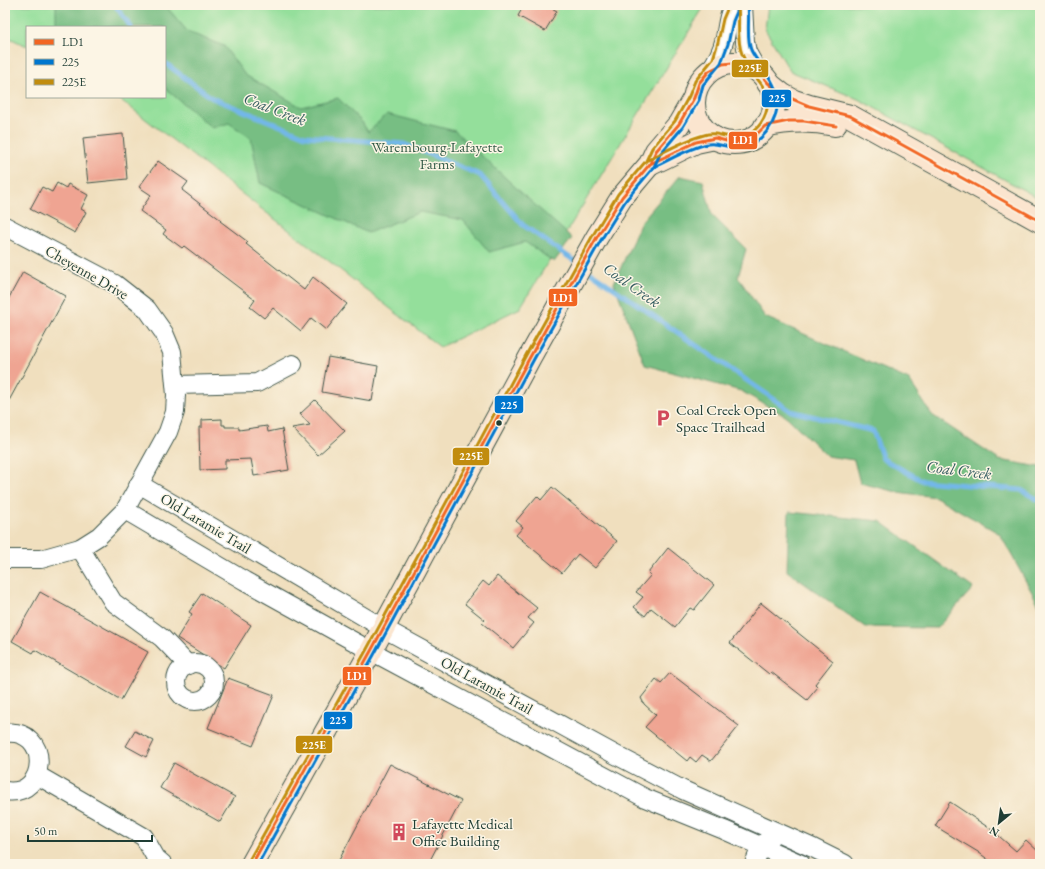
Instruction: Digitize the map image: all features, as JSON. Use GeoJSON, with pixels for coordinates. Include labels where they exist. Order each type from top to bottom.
{"type":"FeatureCollection","features":[{"type":"Feature","properties":{"kind":"street"},"geometry":{"type":"LineString","coordinates":[[252,864],[371,651],[530,357],[597,237],[622,198],[650,164],[656,151],[679,124],[694,98],[699,83],[717,61],[721,52],[728,20],[734,5]]}},
{"type":"Feature","properties":{"kind":"street"},"geometry":{"type":"LineString","coordinates":[[694,98],[695,114],[703,128],[715,138],[730,142],[746,140],[754,137],[766,126],[771,117],[773,108],[772,91],[747,52],[743,5]]}},
{"type":"Feature","properties":{"kind":"street"},"geometry":{"type":"LineString","coordinates":[[709,72],[723,64],[732,63],[745,65],[783,95],[794,101],[850,116],[1040,221]]}},
{"type":"Feature","properties":{"kind":"street"},"geometry":{"type":"LineString","coordinates":[[766,126],[789,121],[804,121],[834,125],[892,140]]}},
{"type":"Feature","properties":{"kind":"street"},"geometry":{"type":"LineString","coordinates":[[650,164],[696,142],[715,138]]}},
{"type":"Feature","properties":{"kind":"street","name":"Cheyenne Drive"},"geometry":{"type":"LineString","coordinates":[[5,226],[115,284],[147,309],[164,334],[172,352],[176,385],[175,412],[168,432],[125,510],[99,536],[80,548],[41,559],[5,560]]}},
{"type":"Feature","properties":{"kind":"street"},"geometry":{"type":"LineString","coordinates":[[176,385],[257,383],[293,364]]}},
{"type":"Feature","properties":{"kind":"street","name":"Old Laramie Trail"},"geometry":{"type":"LineString","coordinates":[[139,484],[383,628],[614,754],[683,790],[845,864]]}},
{"type":"Feature","properties":{"kind":"street","name":"Old Laramie Trail"},"geometry":{"type":"LineString","coordinates":[[125,510],[232,573],[371,651],[645,798],[761,846],[776,859],[801,864]]}},
{"type":"Feature","properties":{"kind":"street"},"geometry":{"type":"LineString","coordinates":[[80,548],[113,602],[162,638],[188,665]]}},
{"type":"Feature","properties":{"kind":"street"},"geometry":{"type":"LineString","coordinates":[[5,733],[19,733],[33,742],[40,758],[40,767],[32,782],[18,791],[5,791]]}},
{"type":"Feature","properties":{"kind":"street"},"geometry":{"type":"LineString","coordinates":[[37,775],[144,837],[156,858],[163,864]]}},
{"type":"Feature","properties":{"kind":"street"},"geometry":{"type":"LineString","coordinates":[[754,864],[761,846],[776,832]]}},
{"type":"Feature","properties":{"kind":"street"},"geometry":{"type":"LineString","coordinates":[[776,832],[776,859]]}},
{"type":"Feature","properties":{"kind":"green space","name":"Warembourg-Lafayette Farms"},"geometry":{"type":"Polygon","coordinates":[[[5,5],[705,5],[520,308],[440,347],[118,98],[166,98],[166,26],[26,26],[26,46],[5,36],[5,5]]]}},
{"type":"Feature","properties":{"kind":"green space"},"geometry":{"type":"Polygon","coordinates":[[[56,5],[165,5],[188,32],[224,46],[245,75],[301,107],[338,98],[362,122],[368,132],[387,114],[455,131],[572,238],[554,262],[525,242],[489,252],[463,220],[420,212],[368,233],[260,183],[251,138],[229,123],[212,128],[166,89],[166,26],[56,26],[56,5]]]}},
{"type":"Feature","properties":{"kind":"green space"},"geometry":{"type":"Polygon","coordinates":[[[768,5],[1040,5],[1040,199],[858,99],[790,71],[765,29],[768,5]]]}},
{"type":"Feature","properties":{"kind":"green space"},"geometry":{"type":"Polygon","coordinates":[[[680,176],[703,181],[712,215],[746,249],[738,277],[765,317],[909,380],[932,415],[999,460],[1040,467],[1040,607],[1000,534],[936,497],[897,492],[860,483],[854,460],[827,456],[787,417],[741,391],[645,365],[614,283],[641,222],[680,176]]]}},
{"type":"Feature","properties":{"kind":"green space"},"geometry":{"type":"Polygon","coordinates":[[[789,512],[880,521],[973,588],[937,628],[865,627],[787,571],[789,512]]]}},
{"type":"Feature","properties":{"kind":"building"},"geometry":{"type":"Polygon","coordinates":[[[524,5],[546,5],[557,11],[545,31],[518,16],[524,5]]]}},
{"type":"Feature","properties":{"kind":"building"},"geometry":{"type":"Polygon","coordinates":[[[123,134],[127,179],[88,183],[83,138],[123,134]]]}},
{"type":"Feature","properties":{"kind":"building"},"geometry":{"type":"Polygon","coordinates":[[[158,161],[188,182],[182,190],[248,242],[246,244],[304,290],[313,277],[347,304],[326,330],[311,318],[301,331],[273,308],[264,318],[250,307],[255,300],[184,246],[182,248],[163,234],[166,230],[140,211],[151,195],[139,187],[158,161]]]}},
{"type":"Feature","properties":{"kind":"building"},"geometry":{"type":"Polygon","coordinates":[[[57,183],[66,188],[68,184],[88,195],[81,209],[86,212],[75,233],[30,209],[42,187],[52,192],[57,183]]]}},
{"type":"Feature","properties":{"kind":"building"},"geometry":{"type":"Polygon","coordinates":[[[23,272],[66,296],[5,408],[5,305],[23,272]]]}},
{"type":"Feature","properties":{"kind":"building"},"geometry":{"type":"Polygon","coordinates":[[[328,357],[378,366],[372,401],[322,392],[328,357]]]}},
{"type":"Feature","properties":{"kind":"building"},"geometry":{"type":"Polygon","coordinates":[[[315,400],[345,431],[318,455],[292,428],[310,425],[300,414],[315,400]]]}},
{"type":"Feature","properties":{"kind":"building"},"geometry":{"type":"Polygon","coordinates":[[[222,419],[222,425],[225,425],[225,427],[239,427],[239,430],[267,426],[268,432],[282,429],[289,470],[254,476],[251,459],[225,460],[225,469],[200,470],[199,427],[202,427],[202,420],[222,419]]]}},
{"type":"Feature","properties":{"kind":"building"},"geometry":{"type":"Polygon","coordinates":[[[552,487],[617,541],[595,568],[578,554],[562,573],[516,535],[523,527],[516,521],[537,496],[541,500],[552,487]]]}},
{"type":"Feature","properties":{"kind":"building"},"geometry":{"type":"Polygon","coordinates":[[[668,548],[714,585],[694,610],[690,608],[675,627],[651,608],[645,616],[634,607],[643,597],[636,592],[651,575],[648,573],[668,548]]]}},
{"type":"Feature","properties":{"kind":"building"},"geometry":{"type":"Polygon","coordinates":[[[497,576],[537,608],[528,618],[534,623],[513,648],[482,623],[485,620],[465,604],[483,581],[489,586],[497,576]]]}},
{"type":"Feature","properties":{"kind":"building"},"geometry":{"type":"Polygon","coordinates":[[[40,592],[148,652],[121,700],[35,650],[33,653],[12,641],[40,592]]]}},
{"type":"Feature","properties":{"kind":"building"},"geometry":{"type":"Polygon","coordinates":[[[202,593],[251,625],[224,668],[177,638],[192,614],[189,612],[202,593]]]}},
{"type":"Feature","properties":{"kind":"building"},"geometry":{"type":"Polygon","coordinates":[[[761,603],[833,661],[815,684],[818,687],[807,700],[771,672],[769,674],[730,643],[761,603]]]}},
{"type":"Feature","properties":{"kind":"building"},"geometry":{"type":"Polygon","coordinates":[[[670,673],[739,726],[711,761],[702,755],[696,762],[690,757],[687,761],[645,727],[656,715],[644,704],[641,698],[656,679],[661,683],[670,673]]]}},
{"type":"Feature","properties":{"kind":"building"},"geometry":{"type":"Polygon","coordinates":[[[228,678],[274,695],[253,746],[208,728],[228,678]]]}},
{"type":"Feature","properties":{"kind":"building"},"geometry":{"type":"Polygon","coordinates":[[[135,731],[154,741],[146,757],[126,746],[135,731]]]}},
{"type":"Feature","properties":{"kind":"building"},"geometry":{"type":"Polygon","coordinates":[[[174,763],[235,797],[220,822],[160,788],[174,763]]]}},
{"type":"Feature","properties":{"kind":"building","name":"Lafayette Medical Office Building"},"geometry":{"type":"Polygon","coordinates":[[[390,764],[461,801],[428,864],[337,864],[390,764]]]}},
{"type":"Feature","properties":{"kind":"building"},"geometry":{"type":"Polygon","coordinates":[[[950,802],[992,830],[1016,851],[1026,840],[1040,853],[1040,864],[994,864],[978,852],[935,826],[950,802]]]}},
{"type":"Feature","properties":{"kind":"waterway","name":"Coal Creek"},"geometry":{"type":"LineString","coordinates":[[115,5],[130,26]]}},
{"type":"Feature","properties":{"kind":"waterway","name":"Coal Creek"},"geometry":{"type":"LineString","coordinates":[[166,64],[212,98],[305,136],[404,144],[480,175],[523,225],[576,262]]}},
{"type":"Feature","properties":{"kind":"waterway","name":"Coal Creek"},"geometry":{"type":"LineString","coordinates":[[586,269],[791,411],[873,431],[883,459],[923,481],[1021,490],[1040,501]]}},
{"type":"Feature","properties":{"kind":"transit line","name":"225E"},"geometry":{"type":"LineString","coordinates":[[248,862],[367,649],[526,355],[593,235],[618,194],[646,161],[652,148],[675,121],[689,96],[695,81],[713,59],[723,19],[729,5]]}},
{"type":"Feature","properties":{"kind":"transit line","name":"225"},"geometry":{"type":"LineString","coordinates":[[652,168],[686,151],[708,144],[731,147],[745,146],[762,137],[768,130],[776,112],[776,92],[772,81],[757,61],[751,50],[749,40],[748,5]]}},
{"type":"Feature","properties":{"kind":"transit line","name":"225E"},"geometry":{"type":"LineString","coordinates":[[648,160],[675,146],[708,134],[729,137],[749,134],[761,123],[767,109],[766,93],[763,86],[749,68],[740,48],[738,6]]}},
{"type":"Feature","properties":{"kind":"transit line","name":"225"},"geometry":{"type":"LineString","coordinates":[[258,864],[375,653],[534,359],[601,240],[626,200],[654,167],[660,154],[683,127],[699,100],[703,85],[721,63],[728,44],[733,21],[739,7]]}},
{"type":"Feature","properties":{"kind":"transit line","name":"LD1"},"geometry":{"type":"LineString","coordinates":[[252,864],[371,651],[530,357],[597,237],[622,197],[650,164],[656,151],[679,124],[694,98],[699,83],[709,71],[723,64],[732,63],[749,66],[757,70],[768,83],[783,95],[809,106],[850,116],[1040,221]]}},
{"type":"Feature","properties":{"kind":"transit line","name":"LD1"},"geometry":{"type":"LineString","coordinates":[[650,164],[696,142],[715,138],[730,142],[747,140],[754,137],[765,126],[789,121],[804,121],[836,126]]}},
{"type":"Feature","properties":{"kind":"place","name":"Coal Creek Open Space Trailhead"},"geometry":{"type":"Point","coordinates":[663,418]}},
{"type":"Feature","properties":{"kind":"place","name":"Lafayette Medical Office Building"},"geometry":{"type":"Point","coordinates":[399,832]}}]}
